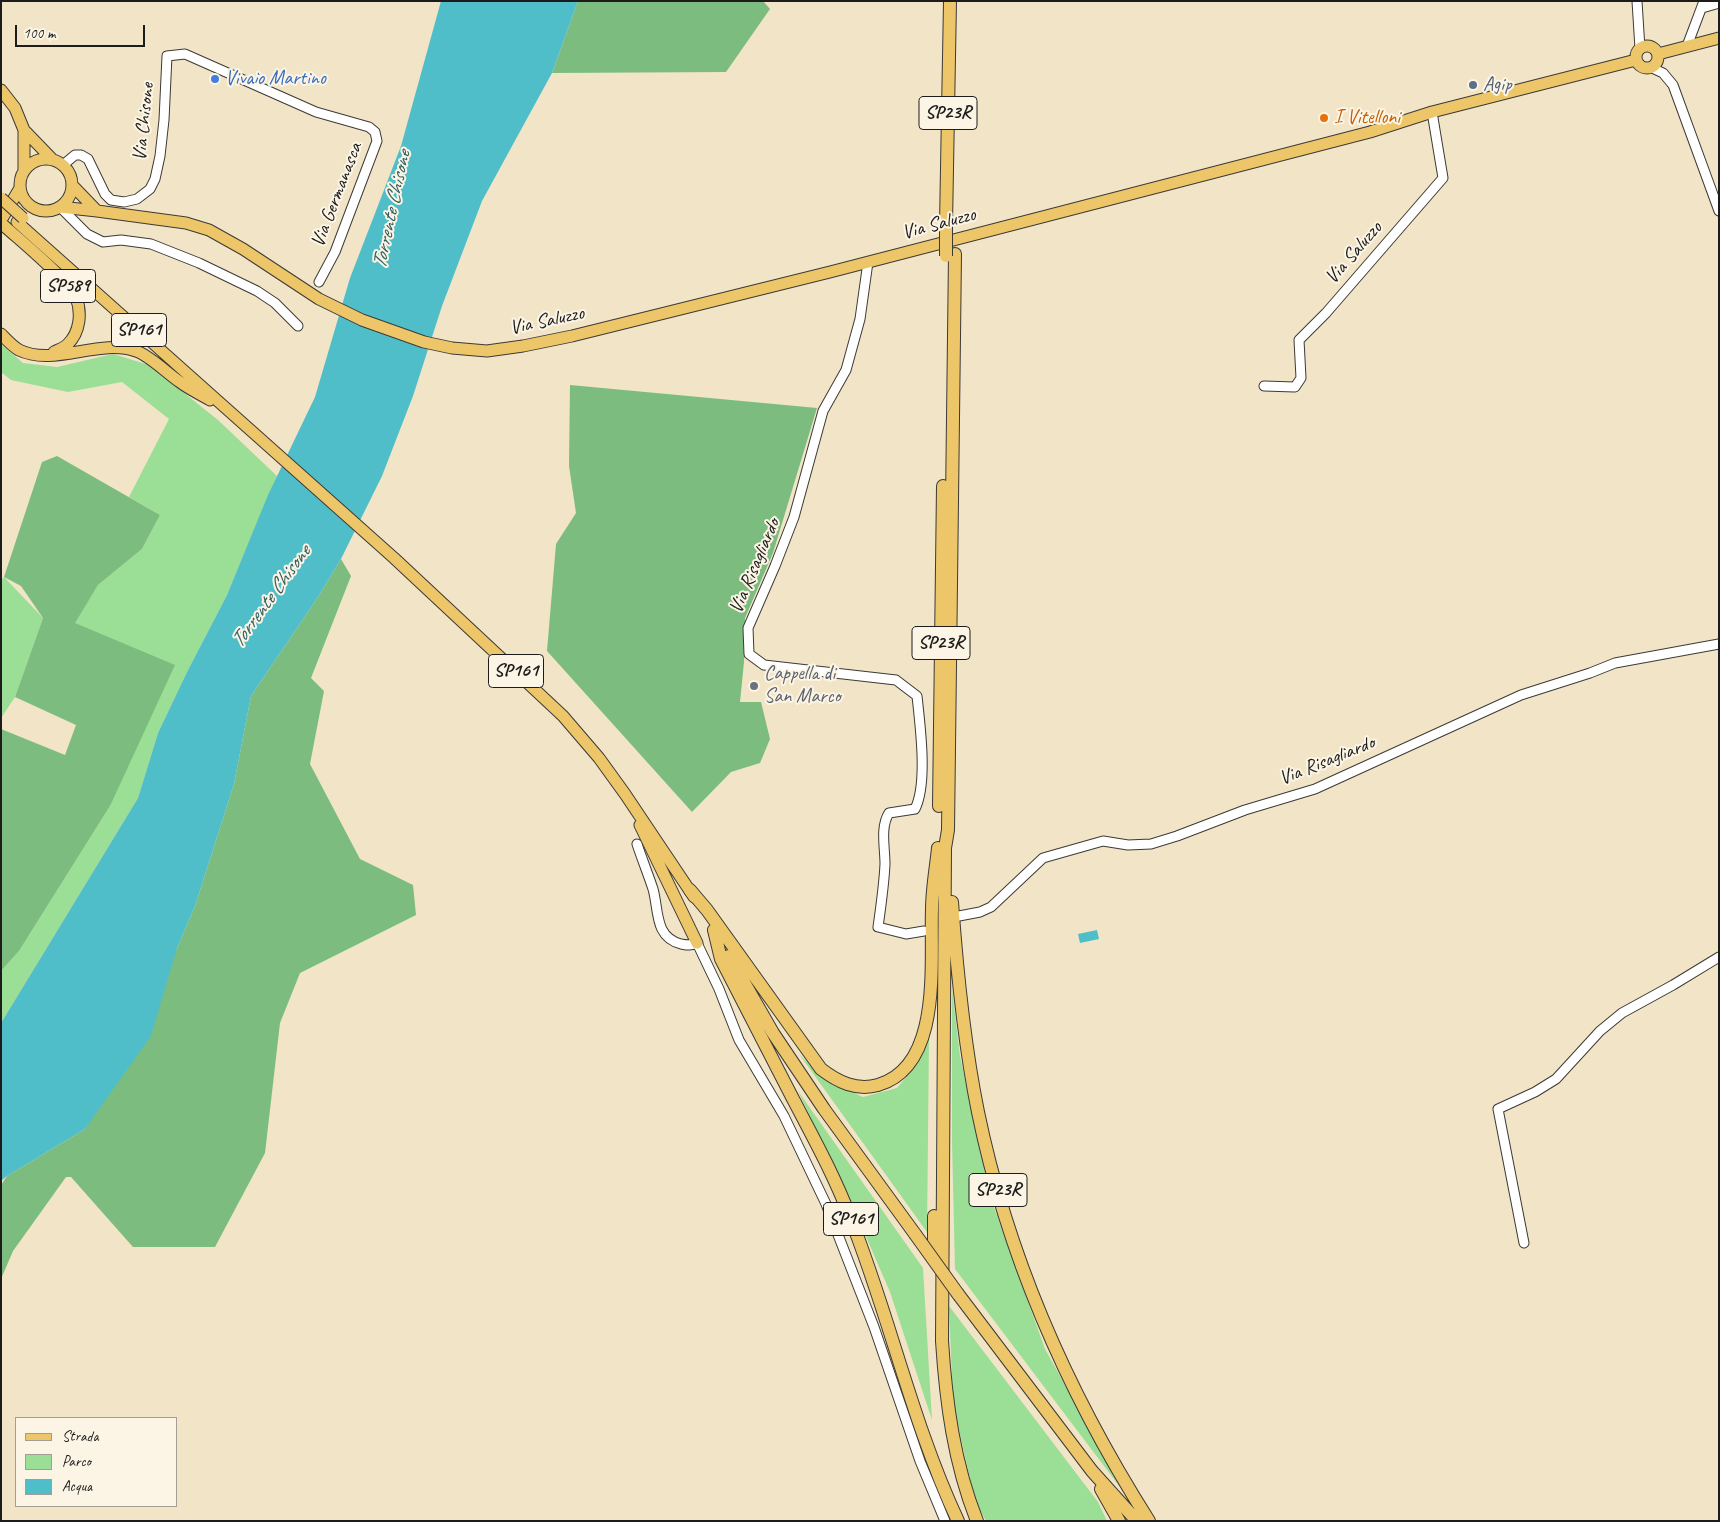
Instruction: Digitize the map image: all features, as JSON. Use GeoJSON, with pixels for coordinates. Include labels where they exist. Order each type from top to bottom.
{"type":"FeatureCollection","features":[{"type":"Feature","properties":{"kind":"highway","name":"SP23R"},"geometry":{"type":"LineString","coordinates":[[950,1],[951,223]]}},
{"type":"Feature","properties":{"kind":"highway","name":"SP23R"},"geometry":{"type":"LineString","coordinates":[[959,1],[950,255],[948,383],[948,830],[956,956],[965,1033],[977,1106],[993,1173],[1017,1252],[1054,1347],[1100,1441],[1149,1521]]}},
{"type":"Feature","properties":{"kind":"highway","name":"SP23R"},"geometry":{"type":"LineString","coordinates":[[948,442],[939,843],[934,1240],[936,1341],[939,1388],[945,1430],[954,1470],[970,1521]]}},
{"type":"Feature","properties":{"kind":"highway","name":"SP23R"},"geometry":{"type":"LineString","coordinates":[[948,830],[945,848],[943,1013],[942,1341],[945,1389],[952,1436],[969,1501],[977,1521]]}},
{"type":"Feature","properties":{"kind":"highway","name":"SP161"},"geometry":{"type":"LineString","coordinates":[[690,890],[708,910],[822,1069],[843,1083],[861,1088],[872,1087],[890,1081],[909,1066],[916,1055],[925,1030],[930,988],[932,905],[939,843]]}},
{"type":"Feature","properties":{"kind":"highway","name":"SP161"},"geometry":{"type":"LineString","coordinates":[[714,930],[773,1034],[824,1109],[958,1294],[1092,1471],[1136,1521]]}},
{"type":"Feature","properties":{"kind":"highway","name":"SP161"},"geometry":{"type":"LineString","coordinates":[[714,930],[721,959],[815,1139],[850,1214],[884,1311],[920,1427],[958,1521]]}},
{"type":"Feature","properties":{"kind":"highway"},"geometry":{"type":"LineString","coordinates":[[1092,1471],[1118,1521]]}},
{"type":"Feature","properties":{"kind":"main road"},"geometry":{"type":"LineString","coordinates":[[1658,54],[1719,38]]}},
{"type":"Feature","properties":{"kind":"main road"},"geometry":{"type":"LineString","coordinates":[[1645,46],[1655,49],[1658,54],[1656,64],[1652,68],[1642,68],[1636,60],[1636,54],[1640,48],[1645,46]]}},
{"type":"Feature","properties":{"kind":"main road","name":"Via Saluzzo"},"geometry":{"type":"LineString","coordinates":[[60,207],[98,210],[186,223],[208,230],[243,249],[318,299],[362,320],[424,342],[452,348],[487,351],[572,336],[868,262],[1370,132],[1432,112],[1636,60]]}},
{"type":"Feature","properties":{"kind":"main road"},"geometry":{"type":"LineString","coordinates":[[1,90],[15,108],[24,130],[52,159],[63,164],[71,178],[71,194],[66,202],[52,211],[35,209],[22,196],[20,188],[24,170],[24,130]]}},
{"type":"Feature","properties":{"kind":"main road"},"geometry":{"type":"LineString","coordinates":[[24,170],[36,160],[52,159]]}},
{"type":"Feature","properties":{"kind":"main road"},"geometry":{"type":"LineString","coordinates":[[72,185],[98,210]]}},
{"type":"Feature","properties":{"kind":"main road"},"geometry":{"type":"LineString","coordinates":[[2,218],[20,188]]}},
{"type":"Feature","properties":{"kind":"main road"},"geometry":{"type":"LineString","coordinates":[[1,198],[20,220]]}},
{"type":"Feature","properties":{"kind":"main road"},"geometry":{"type":"LineString","coordinates":[[2,218],[35,209]]}},
{"type":"Feature","properties":{"kind":"main road","name":"SP161"},"geometry":{"type":"LineString","coordinates":[[2,218],[20,220],[44,246],[394,558],[563,716],[599,758],[626,794],[690,890],[714,930]]}},
{"type":"Feature","properties":{"kind":"main road","name":"SP589"},"geometry":{"type":"LineString","coordinates":[[2,218],[61,278],[75,295],[79,310],[79,321],[75,334],[67,345],[48,355]]}},
{"type":"Feature","properties":{"kind":"main road"},"geometry":{"type":"LineString","coordinates":[[1,334],[18,349],[37,355],[106,347],[123,348],[138,352],[181,383],[233,414]]}},
{"type":"Feature","properties":{"kind":"main road"},"geometry":{"type":"LineString","coordinates":[[626,794],[697,943]]}},
{"type":"Feature","properties":{"kind":"street"},"geometry":{"type":"LineString","coordinates":[[1637,1],[1640,48]]}},
{"type":"Feature","properties":{"kind":"street"},"geometry":{"type":"LineString","coordinates":[[1687,46],[1703,4],[1719,3]]}},
{"type":"Feature","properties":{"kind":"street","name":"Via Germanasca"},"geometry":{"type":"LineString","coordinates":[[167,56],[184,54],[316,112],[369,127],[376,132],[377,142],[335,252],[319,282]]}},
{"type":"Feature","properties":{"kind":"street","name":"Via Chisone"},"geometry":{"type":"LineString","coordinates":[[63,164],[75,155],[88,158],[105,194],[111,200],[124,202],[137,199],[150,189],[155,179],[160,156],[167,56]]}},
{"type":"Feature","properties":{"kind":"street"},"geometry":{"type":"LineString","coordinates":[[1652,68],[1663,73],[1673,85],[1719,211]]}},
{"type":"Feature","properties":{"kind":"street","name":"Via Saluzzo"},"geometry":{"type":"LineString","coordinates":[[1264,386],[1295,387],[1301,378],[1299,340],[1332,306],[1443,178],[1432,112]]}},
{"type":"Feature","properties":{"kind":"street"},"geometry":{"type":"LineString","coordinates":[[60,207],[87,234],[103,242],[121,240],[151,244],[199,263],[257,291],[275,303],[298,326]]}},
{"type":"Feature","properties":{"kind":"street","name":"Via Risagliardo"},"geometry":{"type":"LineString","coordinates":[[868,262],[860,319],[846,370],[823,410],[794,517],[748,628],[749,654],[764,665],[896,680],[917,696],[922,739],[920,793],[915,809],[889,813],[886,818],[884,825],[885,862],[878,927],[906,934],[924,931]]}},
{"type":"Feature","properties":{"kind":"street","name":"Via Risagliardo"},"geometry":{"type":"LineString","coordinates":[[959,916],[980,912],[991,907],[1043,858],[1103,841],[1128,845],[1151,844],[1177,836],[1245,810],[1315,789],[1521,695],[1615,663],[1719,644]]}},
{"type":"Feature","properties":{"kind":"street"},"geometry":{"type":"LineString","coordinates":[[637,844],[653,890],[659,925],[663,933],[676,942],[691,945],[697,943],[719,989],[739,1040],[784,1116],[826,1204],[874,1327],[920,1461],[945,1521]]}},
{"type":"Feature","properties":{"kind":"street"},"geometry":{"type":"LineString","coordinates":[[1524,1243],[1498,1109],[1535,1092],[1556,1079],[1600,1031],[1622,1013],[1673,986],[1719,957]]}},
{"type":"Feature","properties":{"kind":"green space"},"geometry":{"type":"Polygon","coordinates":[[[578,1],[763,1],[770,9],[726,72],[552,73],[578,1]]]}},
{"type":"Feature","properties":{"kind":"green space"},"geometry":{"type":"Polygon","coordinates":[[[1,344],[23,363],[57,367],[113,354],[149,365],[218,420],[277,476],[227,595],[158,733],[138,798],[1,1023],[1,971],[19,951],[110,806],[74,623],[98,585],[142,549],[160,515],[129,497],[169,419],[122,382],[68,392],[11,380],[1,372],[1,344]]]}},
{"type":"Feature","properties":{"kind":"green space"},"geometry":{"type":"Polygon","coordinates":[[[570,385],[817,408],[773,553],[745,618],[744,662],[740,702],[761,702],[770,739],[760,763],[731,772],[692,812],[547,651],[556,544],[576,513],[569,466],[570,385]]]}},
{"type":"Feature","properties":{"kind":"green space"},"geometry":{"type":"Polygon","coordinates":[[[57,456],[160,515],[142,549],[98,585],[75,623],[175,665],[110,806],[19,951],[1,971],[1,729],[65,755],[76,725],[15,697],[43,618],[21,586],[4,577],[42,462],[57,456]]]}},
{"type":"Feature","properties":{"kind":"green space"},"geometry":{"type":"Polygon","coordinates":[[[341,559],[351,576],[311,678],[324,691],[310,764],[360,859],[413,885],[416,915],[300,973],[280,1023],[265,1153],[215,1247],[133,1247],[71,1177],[66,1177],[13,1251],[1,1279],[1,1185],[7,1176],[85,1129],[177,948],[195,906],[234,784],[251,696],[316,600],[341,559]]]}},
{"type":"Feature","properties":{"kind":"green space"},"geometry":{"type":"Polygon","coordinates":[[[4,577],[43,618],[15,697],[1,718],[1,580],[4,577]]]}},
{"type":"Feature","properties":{"kind":"green space"},"geometry":{"type":"Polygon","coordinates":[[[952,990],[960,1056],[991,1199],[1045,1349],[1126,1495],[955,1269],[952,1141],[952,990]]]}},
{"type":"Feature","properties":{"kind":"green space"},"geometry":{"type":"Polygon","coordinates":[[[929,1037],[927,1232],[799,1054],[825,1080],[863,1097],[897,1088],[916,1065],[929,1037]]]}},
{"type":"Feature","properties":{"kind":"green space"},"geometry":{"type":"Polygon","coordinates":[[[798,1091],[923,1268],[932,1420],[890,1292],[851,1202],[798,1091]]]}},
{"type":"Feature","properties":{"kind":"green space"},"geometry":{"type":"Polygon","coordinates":[[[949,1306],[1098,1502],[1107,1521],[986,1521],[975,1501],[953,1403],[949,1306]]]}},
{"type":"Feature","properties":{"kind":"water","name":"Torrente Chisone"},"geometry":{"type":"Polygon","coordinates":[[[441,1],[578,1],[552,73],[482,201],[442,306],[413,396],[382,476],[341,559],[316,600],[251,696],[234,784],[195,906],[177,948],[151,1036],[85,1129],[1,1181],[1,1023],[138,798],[158,733],[227,595],[268,495],[315,397],[350,278],[401,146],[441,1]]]}},
{"type":"Feature","properties":{"kind":"water"},"geometry":{"type":"Polygon","coordinates":[[[1097,930],[1099,939],[1080,943],[1078,934],[1097,930]]]}},
{"type":"Feature","properties":{"kind":"place","name":"Vivaio Martino"},"geometry":{"type":"Point","coordinates":[215,79]}},
{"type":"Feature","properties":{"kind":"place","name":"Agip"},"geometry":{"type":"Point","coordinates":[1473,85]}},
{"type":"Feature","properties":{"kind":"place","name":"I Vitelloni"},"geometry":{"type":"Point","coordinates":[1324,118]}},
{"type":"Feature","properties":{"kind":"place","name":"Cappella di San Marco"},"geometry":{"type":"Point","coordinates":[754,686]}}]}
